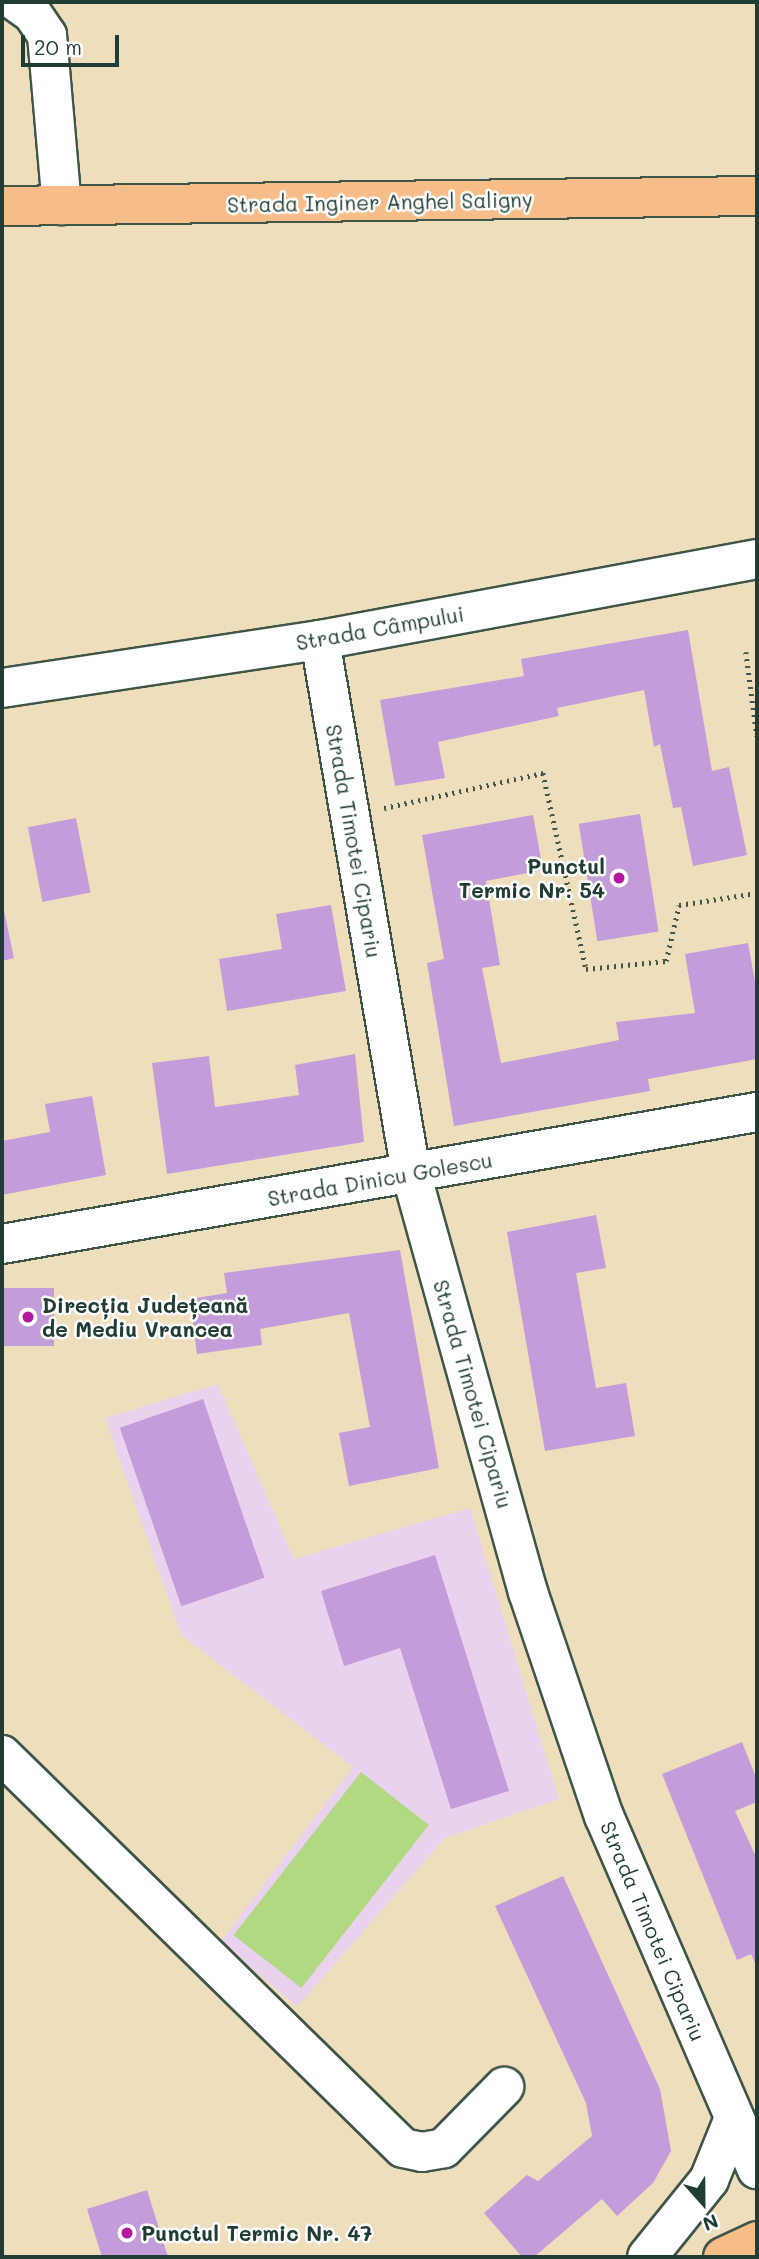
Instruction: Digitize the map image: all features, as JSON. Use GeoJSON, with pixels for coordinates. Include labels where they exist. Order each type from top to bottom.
{"type":"FeatureCollection","features":[{"type":"Feature","properties":{"kind":"main road","name":"Strada Inginer Anghel Saligny"},"geometry":{"type":"LineString","coordinates":[[2,206],[757,196]]}},
{"type":"Feature","properties":{"kind":"main road"},"geometry":{"type":"LineString","coordinates":[[723,2257],[757,2241]]}},
{"type":"Feature","properties":{"kind":"street"},"geometry":{"type":"LineString","coordinates":[[2,4],[8,2]]}},
{"type":"Feature","properties":{"kind":"street"},"geometry":{"type":"LineString","coordinates":[[16,2],[32,13],[47,35],[62,205]]}},
{"type":"Feature","properties":{"kind":"street","name":"Strada Câmpului"},"geometry":{"type":"LineString","coordinates":[[2,688],[320,640],[757,559]]}},
{"type":"Feature","properties":{"kind":"street","name":"Strada Timotei Cipariu"},"geometry":{"type":"LineString","coordinates":[[320,640],[411,1173],[528,1592],[604,1816],[757,2169]]}},
{"type":"Feature","properties":{"kind":"street","name":"Strada Dinicu Golescu"},"geometry":{"type":"LineString","coordinates":[[2,1244],[757,1112]]}},
{"type":"Feature","properties":{"kind":"street"},"geometry":{"type":"LineString","coordinates":[[2,1755],[403,2148],[422,2152],[444,2148],[504,2087]]}},
{"type":"Feature","properties":{"kind":"street"},"geometry":{"type":"LineString","coordinates":[[647,2257],[709,2180],[734,2118]]}},
{"type":"Feature","properties":{"kind":"path"},"geometry":{"type":"LineString","coordinates":[[746,652],[757,736]]}},
{"type":"Feature","properties":{"kind":"path"},"geometry":{"type":"LineString","coordinates":[[350,815],[544,774],[586,969],[667,961],[679,905],[757,893]]}},
{"type":"Feature","properties":{"kind":"shaded area"},"geometry":{"type":"Polygon","coordinates":[[[218,1384],[294,1559],[470,1508],[559,1799],[445,1838],[297,2007],[221,1941],[353,1767],[181,1635],[105,1418],[218,1384]]]}},
{"type":"Feature","properties":{"kind":"green space"},"geometry":{"type":"Polygon","coordinates":[[[361,1772],[429,1825],[301,1988],[234,1935],[361,1772]]]}},
{"type":"Feature","properties":{"kind":"building"},"geometry":{"type":"Polygon","coordinates":[[[688,630],[712,771],[729,767],[747,855],[693,866],[681,807],[673,808],[660,744],[654,747],[644,690],[557,708],[559,716],[438,742],[445,778],[395,786],[380,700],[524,676],[521,659],[688,630]]]}},
{"type":"Feature","properties":{"kind":"building","name":"Punctul Termic Nr. 54"},"geometry":{"type":"Polygon","coordinates":[[[640,814],[659,932],[597,941],[579,824],[640,814]]]}},
{"type":"Feature","properties":{"kind":"building"},"geometry":{"type":"Polygon","coordinates":[[[533,815],[543,870],[486,881],[500,965],[482,968],[501,1063],[619,1040],[616,1022],[695,1013],[685,954],[748,943],[757,992],[757,1059],[648,1079],[650,1091],[454,1126],[427,963],[444,959],[422,835],[533,815]]]}},
{"type":"Feature","properties":{"kind":"building"},"geometry":{"type":"Polygon","coordinates":[[[76,818],[91,893],[42,902],[28,827],[76,818]]]}},
{"type":"Feature","properties":{"kind":"building"},"geometry":{"type":"Polygon","coordinates":[[[2,901],[14,958],[2,961],[2,901]]]}},
{"type":"Feature","properties":{"kind":"building"},"geometry":{"type":"Polygon","coordinates":[[[331,905],[346,991],[227,1011],[219,959],[282,949],[276,914],[331,905]]]}},
{"type":"Feature","properties":{"kind":"building"},"geometry":{"type":"Polygon","coordinates":[[[355,1054],[364,1142],[167,1174],[152,1063],[209,1056],[215,1107],[299,1095],[295,1065],[355,1054]]]}},
{"type":"Feature","properties":{"kind":"building"},"geometry":{"type":"Polygon","coordinates":[[[92,1096],[106,1175],[2,1195],[2,1141],[50,1132],[45,1104],[92,1096]]]}},
{"type":"Feature","properties":{"kind":"building"},"geometry":{"type":"Polygon","coordinates":[[[596,1215],[606,1268],[576,1273],[596,1388],[626,1383],[635,1436],[545,1451],[507,1232],[596,1215]]]}},
{"type":"Feature","properties":{"kind":"building"},"geometry":{"type":"Polygon","coordinates":[[[400,1250],[439,1468],[349,1486],[339,1433],[370,1427],[349,1313],[260,1329],[262,1345],[197,1354],[190,1299],[227,1293],[224,1273],[400,1250]]]}},
{"type":"Feature","properties":{"kind":"building","name":"Direcția Județeană de Mediu Vrancea"},"geometry":{"type":"Polygon","coordinates":[[[2,1288],[54,1288],[54,1346],[2,1346],[2,1288]]]}},
{"type":"Feature","properties":{"kind":"building"},"geometry":{"type":"Polygon","coordinates":[[[203,1399],[265,1578],[181,1606],[120,1428],[203,1399]]]}},
{"type":"Feature","properties":{"kind":"building"},"geometry":{"type":"Polygon","coordinates":[[[435,1555],[509,1791],[451,1809],[400,1648],[344,1666],[321,1591],[435,1555]]]}},
{"type":"Feature","properties":{"kind":"building"},"geometry":{"type":"Polygon","coordinates":[[[742,1742],[757,1780],[757,1802],[735,1811],[757,1859],[757,1968],[751,1954],[737,1960],[662,1774],[742,1742]]]}},
{"type":"Feature","properties":{"kind":"building"},"geometry":{"type":"Polygon","coordinates":[[[563,1876],[660,2089],[671,2151],[653,2183],[617,2216],[602,2199],[534,2257],[522,2257],[484,2213],[527,2175],[538,2181],[592,2136],[586,2103],[495,1906],[563,1876]]]}},
{"type":"Feature","properties":{"kind":"building","name":"Punctul Termic Nr. 47"},"geometry":{"type":"Polygon","coordinates":[[[147,2190],[168,2257],[102,2257],[87,2209],[147,2190]]]}},
{"type":"Feature","properties":{"kind":"place","name":"Punctul Termic Nr. 54"},"geometry":{"type":"Point","coordinates":[619,878]}},
{"type":"Feature","properties":{"kind":"place","name":"Direcția Județeană de Mediu Vrancea"},"geometry":{"type":"Point","coordinates":[28,1317]}},
{"type":"Feature","properties":{"kind":"place","name":"Punctul Termic Nr. 47"},"geometry":{"type":"Point","coordinates":[127,2233]}}]}
